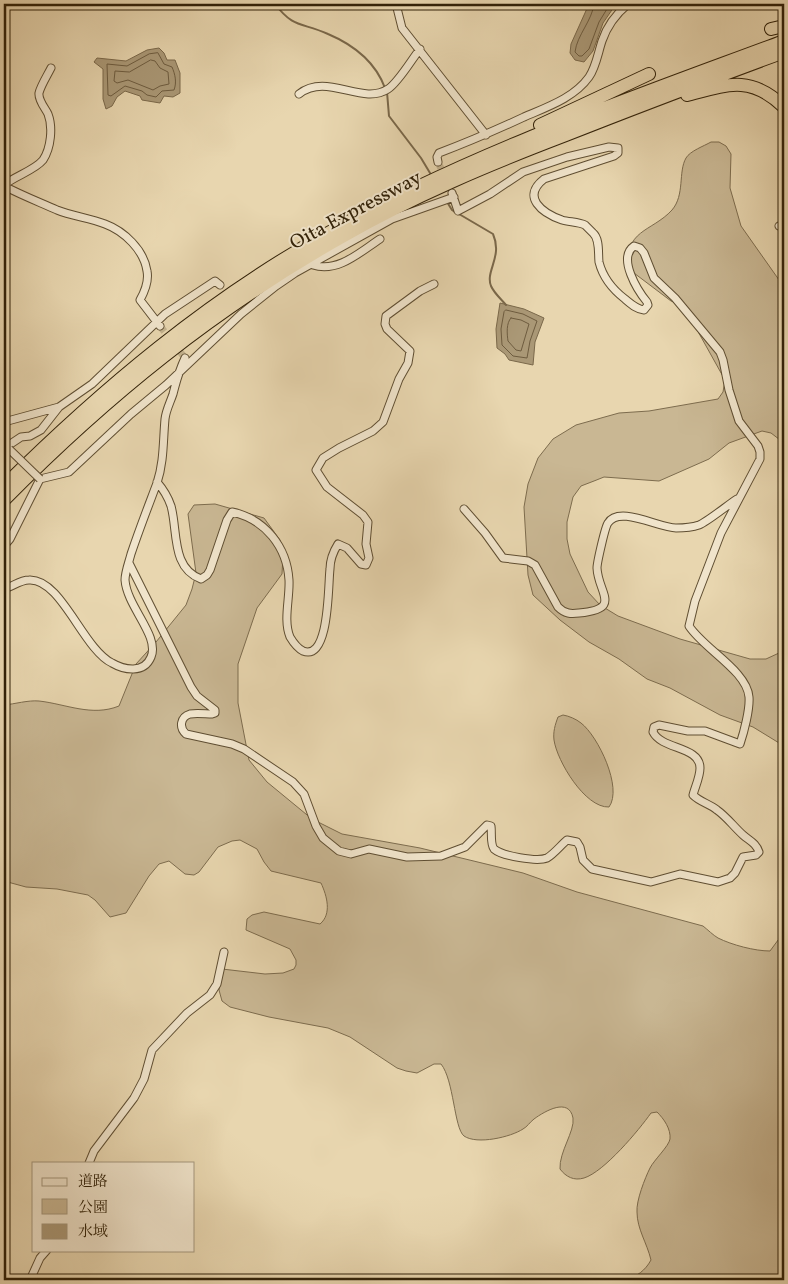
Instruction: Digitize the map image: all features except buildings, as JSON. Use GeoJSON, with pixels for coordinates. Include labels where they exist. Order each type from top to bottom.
{"type":"FeatureCollection","features":[{"type":"Feature","properties":{"kind":"highway"},"geometry":{"type":"LineString","coordinates":[[771,29],[784,26]]}},
{"type":"Feature","properties":{"kind":"highway","name":"Oita Expressway"},"geometry":{"type":"LineString","coordinates":[[4,486],[78,414],[161,344],[246,283],[321,237],[421,184],[516,143],[784,41]]}},
{"type":"Feature","properties":{"kind":"highway","name":"Oita Expressway"},"geometry":{"type":"LineString","coordinates":[[4,500],[86,420],[208,322],[254,290],[343,236],[437,189],[524,151],[784,52]]}},
{"type":"Feature","properties":{"kind":"highway"},"geometry":{"type":"LineString","coordinates":[[421,184],[649,74]]}},
{"type":"Feature","properties":{"kind":"highway"},"geometry":{"type":"LineString","coordinates":[[524,151],[650,107],[732,85],[758,88],[784,107]]}},
{"type":"Feature","properties":{"kind":"street"},"geometry":{"type":"LineString","coordinates":[[396,4],[402,28],[486,135]]}},
{"type":"Feature","properties":{"kind":"street"},"geometry":{"type":"LineString","coordinates":[[438,162],[437,157],[439,153],[486,135],[558,102],[584,84],[591,75],[607,29],[620,11],[628,4]]}},
{"type":"Feature","properties":{"kind":"street"},"geometry":{"type":"LineString","coordinates":[[299,94],[306,88],[321,86],[369,94],[388,89],[420,50]]}},
{"type":"Feature","properties":{"kind":"street"},"geometry":{"type":"LineString","coordinates":[[51,68],[39,93],[39,98],[50,121],[51,134],[47,151],[36,166],[11,179],[4,186],[57,210],[105,224],[126,236],[145,262],[148,280],[146,290],[140,300],[159,324]]}},
{"type":"Feature","properties":{"kind":"street"},"geometry":{"type":"LineString","coordinates":[[40,479],[70,472],[131,414],[176,377],[239,311],[295,273],[312,265],[363,234],[392,219],[442,202],[452,196],[458,211],[490,194],[523,172],[609,147],[618,148],[618,153],[614,156],[544,179],[536,185],[533,195],[536,203],[548,214],[562,220],[586,226],[594,233],[597,239],[600,263],[606,280],[614,291],[636,308],[644,310],[648,305],[632,281],[628,260],[628,253],[631,248],[634,246],[640,248],[644,253],[654,278],[675,298],[720,352],[724,360],[729,390],[739,421],[758,446],[760,459],[721,533],[696,601],[689,626],[706,646],[737,672],[747,688],[749,698],[740,744],[705,730],[688,731],[660,725],[654,727],[653,732],[655,736],[667,744],[689,752],[698,761],[700,769],[694,795],[698,800],[715,808],[730,821],[756,845],[759,852],[756,855],[743,857],[735,873],[730,878],[718,882],[680,874],[651,882],[592,869],[583,860],[577,842],[568,840],[548,857],[540,860],[504,854],[494,849],[492,844],[492,826],[487,825],[465,847],[441,856],[407,857],[369,849],[351,854],[339,851],[323,838],[316,826],[304,794],[293,782],[244,749],[232,744],[186,734],[182,731],[180,724],[182,719],[190,714],[212,714],[215,713],[215,710],[197,696],[191,687],[129,563]]}},
{"type":"Feature","properties":{"kind":"street"},"geometry":{"type":"LineString","coordinates":[[312,265],[322,268],[336,265],[380,239]]}},
{"type":"Feature","properties":{"kind":"street"},"geometry":{"type":"LineString","coordinates":[[40,479],[6,447],[21,437],[30,436],[41,430],[59,407],[92,384],[159,324],[165,314],[177,308],[215,281],[220,285]]}},
{"type":"Feature","properties":{"kind":"street"},"geometry":{"type":"LineString","coordinates":[[157,482],[168,498],[179,555],[193,576],[201,578],[207,575],[227,520],[232,512],[246,515],[270,535],[281,550],[286,563],[289,581],[288,630],[296,646],[302,651],[307,652],[315,649],[320,642],[326,620],[333,551],[338,544],[347,548],[361,564],[366,565],[369,558],[366,544],[368,522],[363,515],[327,487],[316,470],[323,458],[373,432],[383,422],[399,379],[408,363],[410,351],[387,329],[385,324],[386,316],[413,296],[434,284]]}},
{"type":"Feature","properties":{"kind":"street"},"geometry":{"type":"LineString","coordinates":[[4,589],[26,580],[41,582],[49,588],[76,620],[95,651],[123,668],[134,669],[141,667],[149,661],[152,656],[153,644],[127,593],[125,578],[138,534],[157,482],[163,456],[165,419],[176,377],[185,358]]}},
{"type":"Feature","properties":{"kind":"street"},"geometry":{"type":"LineString","coordinates":[[4,422],[59,407]]}},
{"type":"Feature","properties":{"kind":"street"},"geometry":{"type":"LineString","coordinates":[[4,546],[10,539],[40,479]]}},
{"type":"Feature","properties":{"kind":"street"},"geometry":{"type":"LineString","coordinates":[[464,509],[503,558],[528,561],[535,565],[558,607],[562,612],[570,614],[592,612],[604,606],[605,597],[597,567],[608,523],[615,516],[632,517],[677,528],[699,525],[740,497]]}},
{"type":"Feature","properties":{"kind":"street"},"geometry":{"type":"LineString","coordinates":[[89,1162],[94,1151],[134,1098],[144,1079],[152,1050],[187,1013],[210,995],[217,984],[224,952]]}},
{"type":"Feature","properties":{"kind":"street"},"geometry":{"type":"LineString","coordinates":[[30,1280],[40,1258],[45,1252]]}},
{"type":"Feature","properties":{"kind":"green space"},"geometry":{"type":"Polygon","coordinates":[[[711,142],[719,142],[726,146],[731,154],[730,188],[741,226],[784,287],[784,443],[771,433],[762,431],[729,443],[709,459],[659,481],[604,477],[581,486],[573,497],[567,522],[567,539],[570,554],[588,592],[600,605],[618,616],[680,639],[750,659],[766,659],[779,653],[784,621],[784,746],[753,727],[720,715],[670,688],[647,679],[619,659],[589,642],[560,620],[533,595],[528,575],[524,507],[528,484],[538,458],[553,439],[576,425],[619,413],[649,411],[718,399],[723,392],[725,380],[686,310],[630,270],[629,257],[630,247],[634,239],[664,217],[676,204],[679,198],[682,170],[688,155],[711,142]]]}},
{"type":"Feature","properties":{"kind":"green space"},"geometry":{"type":"Polygon","coordinates":[[[4,332],[8,351],[4,370],[4,332]]]}},
{"type":"Feature","properties":{"kind":"green space"},"geometry":{"type":"Polygon","coordinates":[[[215,504],[264,518],[280,540],[283,556],[282,574],[257,608],[238,664],[238,703],[249,760],[267,782],[312,819],[342,834],[420,848],[523,873],[577,892],[703,926],[718,938],[744,947],[770,951],[784,932],[784,1280],[626,1280],[640,1273],[651,1260],[637,1218],[637,1207],[641,1190],[650,1168],[670,1139],[666,1124],[657,1112],[651,1113],[630,1139],[601,1168],[584,1178],[574,1179],[560,1169],[560,1162],[573,1123],[571,1112],[567,1108],[562,1107],[550,1110],[511,1135],[485,1140],[470,1139],[464,1136],[458,1124],[449,1081],[441,1064],[434,1064],[417,1073],[406,1071],[397,1068],[350,1037],[328,1028],[269,1017],[230,1007],[222,1001],[219,990],[222,969],[265,974],[283,973],[294,969],[296,965],[296,960],[290,949],[246,930],[247,919],[252,915],[264,912],[320,924],[324,920],[327,910],[325,893],[321,883],[271,871],[257,849],[240,840],[218,847],[199,872],[194,875],[185,874],[169,861],[159,864],[149,876],[126,913],[110,917],[88,895],[57,889],[26,887],[4,881],[4,705],[39,701],[89,710],[109,709],[119,706],[136,664],[186,605],[192,589],[196,573],[188,514],[194,505],[215,504]]]}},
{"type":"Feature","properties":{"kind":"green space"},"geometry":{"type":"Polygon","coordinates":[[[784,583],[784,621],[780,598],[784,583]]]}},
{"type":"Feature","properties":{"kind":"green space"},"geometry":{"type":"Polygon","coordinates":[[[563,715],[581,723],[595,739],[601,750],[607,763],[613,788],[613,798],[609,807],[591,800],[582,792],[566,771],[560,759],[556,749],[554,734],[558,717],[563,715]]]}},
{"type":"Feature","properties":{"kind":"water"},"geometry":{"type":"Polygon","coordinates":[[[589,4],[616,4],[603,23],[593,51],[584,62],[575,60],[570,53],[571,44],[589,4]]]}},
{"type":"Feature","properties":{"kind":"water"},"geometry":{"type":"Polygon","coordinates":[[[159,48],[167,60],[175,60],[180,73],[180,93],[173,97],[164,96],[160,103],[142,100],[140,96],[125,91],[117,97],[112,106],[106,109],[103,99],[103,69],[94,62],[97,58],[126,61],[147,50],[159,48]]]}},
{"type":"Feature","properties":{"kind":"water"},"geometry":{"type":"Polygon","coordinates":[[[500,303],[524,309],[544,318],[535,342],[533,365],[509,360],[497,348],[496,329],[500,303]]]}},
{"type":"Feature","properties":{"kind":"waterway"},"geometry":{"type":"LineString","coordinates":[[275,4],[293,21],[328,34],[355,49],[376,70],[385,88]]}},
{"type":"Feature","properties":{"kind":"waterway"},"geometry":{"type":"LineString","coordinates":[[387,92],[389,116],[430,173]]}},
{"type":"Feature","properties":{"kind":"waterway"},"geometry":{"type":"LineString","coordinates":[[447,202],[455,212]]}},
{"type":"Feature","properties":{"kind":"waterway"},"geometry":{"type":"LineString","coordinates":[[459,214],[493,234],[496,250],[490,275],[491,286],[506,305]]}},
{"type":"Feature","properties":{"kind":"tunnel"},"geometry":{"type":"LineString","coordinates":[[438,162],[452,193]]}},
{"type":"Feature","properties":{"kind":"tunnel"},"geometry":{"type":"LineString","coordinates":[[160,326],[185,358]]}}]}
